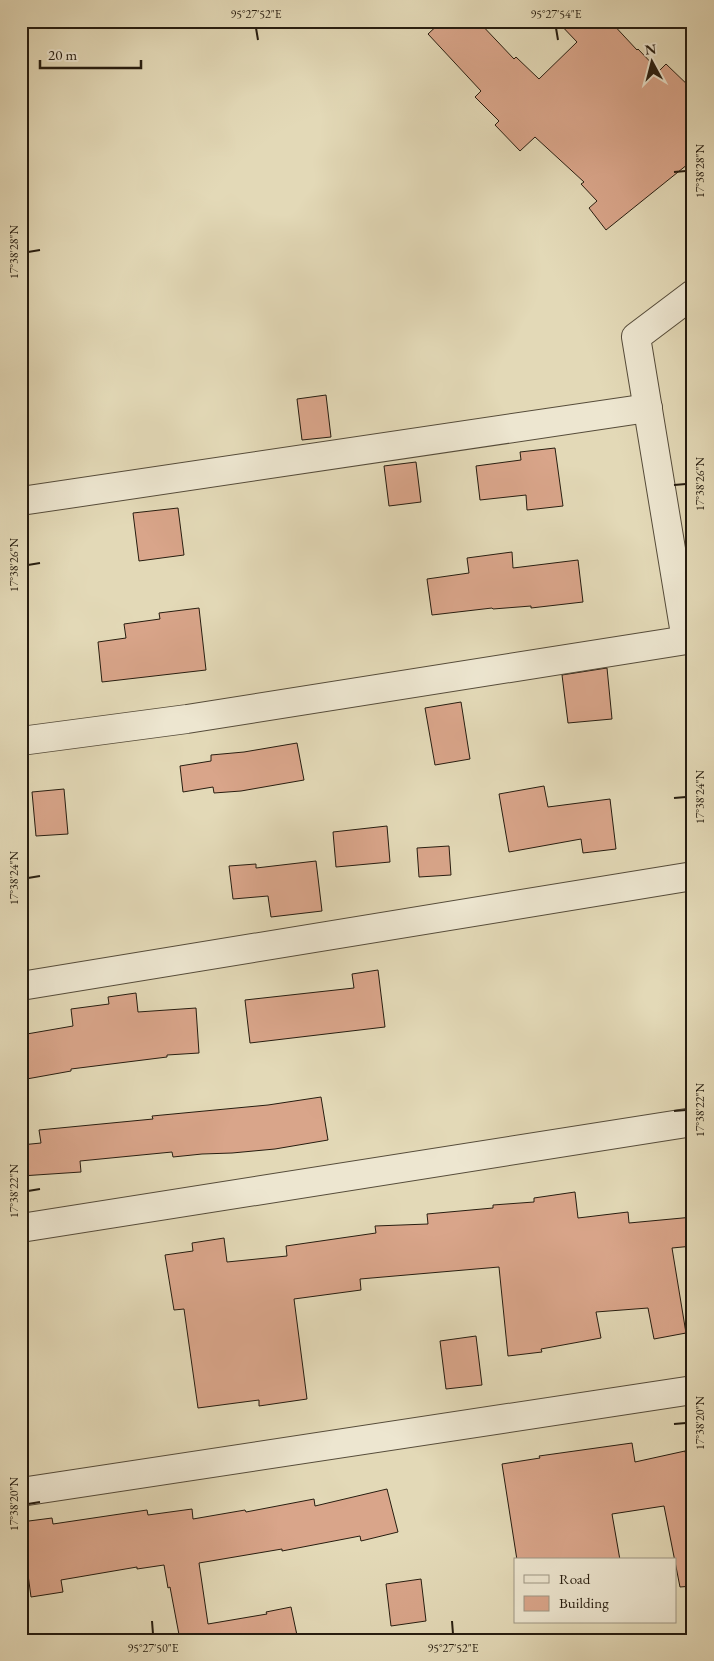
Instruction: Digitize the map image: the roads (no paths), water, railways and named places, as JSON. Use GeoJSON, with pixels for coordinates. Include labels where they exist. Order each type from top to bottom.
{"type":"FeatureCollection","features":[{"type":"Feature","properties":{"kind":"street"},"geometry":{"type":"LineString","coordinates":[[21,741],[188,719],[689,640],[636,337],[693,294]]}},
{"type":"Feature","properties":{"kind":"street"},"geometry":{"type":"LineString","coordinates":[[21,501],[648,408]]}},
{"type":"Feature","properties":{"kind":"street"},"geometry":{"type":"LineString","coordinates":[[21,986],[693,876]]}},
{"type":"Feature","properties":{"kind":"street"},"geometry":{"type":"LineString","coordinates":[[21,1228],[693,1122]]}},
{"type":"Feature","properties":{"kind":"street"},"geometry":{"type":"LineString","coordinates":[[21,1492],[693,1390]]}}]}
